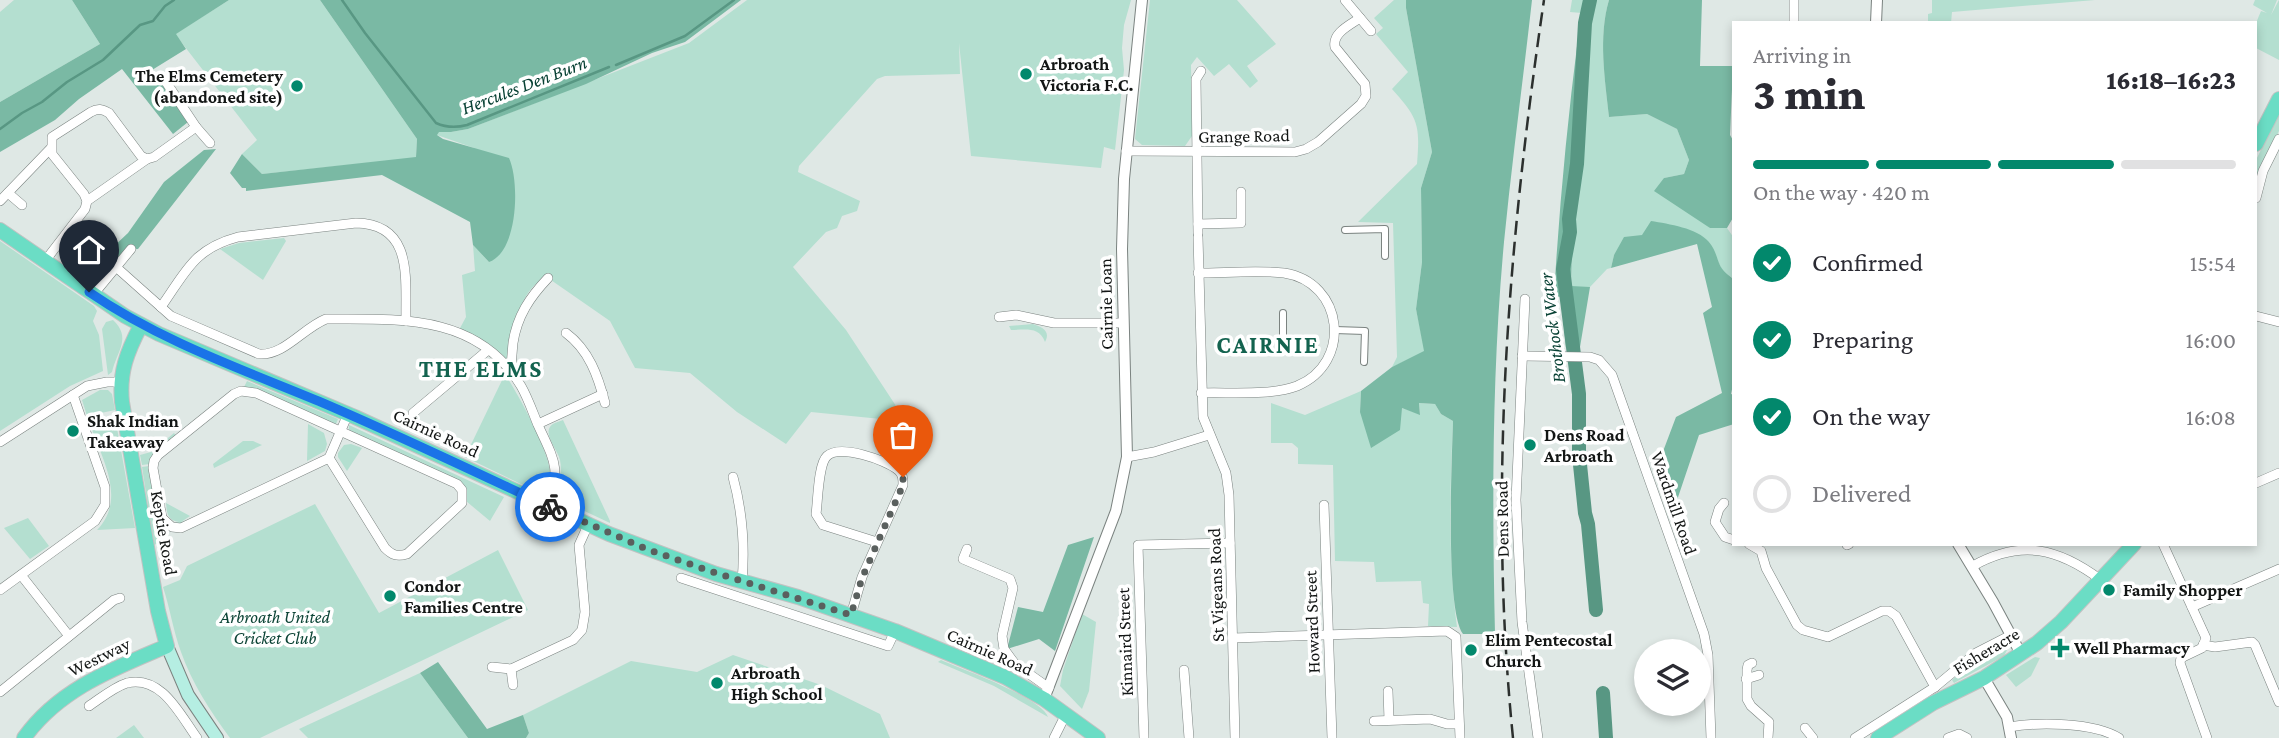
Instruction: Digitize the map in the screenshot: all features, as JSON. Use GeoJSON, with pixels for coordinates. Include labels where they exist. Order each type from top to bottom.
{"type":"FeatureCollection","features":[{"type":"Feature","properties":{"kind":"main road"},"geometry":{"type":"LineString","coordinates":[[2257,142],[2279,99]]}},
{"type":"Feature","properties":{"kind":"main road","name":"Cairnie Road"},"geometry":{"type":"LineString","coordinates":[[0,230],[141,325],[348,414],[588,525],[649,550],[851,615],[1046,693],[1066,714],[1098,738]]}},
{"type":"Feature","properties":{"kind":"main road","name":"Keptie Road"},"geometry":{"type":"LineString","coordinates":[[141,325],[129,349],[120,382],[158,611],[167,646],[182,683],[211,736]]}},
{"type":"Feature","properties":{"kind":"main road","name":"Fisheracre"},"geometry":{"type":"LineString","coordinates":[[1878,738],[1933,703],[1984,678],[2021,654],[2061,622],[2132,546]]}},
{"type":"Feature","properties":{"kind":"main road","name":"Westway"},"geometry":{"type":"LineString","coordinates":[[24,738],[46,712],[79,686],[167,646]]}},
{"type":"Feature","properties":{"kind":"street","name":"Cairnie Loan"},"geometry":{"type":"LineString","coordinates":[[1046,693],[1116,511],[1127,457],[1122,249],[1126,151],[1142,0]]}},
{"type":"Feature","properties":{"kind":"street"},"geometry":{"type":"LineString","coordinates":[[1345,0],[1371,31]]}},
{"type":"Feature","properties":{"kind":"street"},"geometry":{"type":"LineString","coordinates":[[1794,0],[1794,21]]}},
{"type":"Feature","properties":{"kind":"street"},"geometry":{"type":"LineString","coordinates":[[1876,21],[1877,0]]}},
{"type":"Feature","properties":{"kind":"street","name":"Grange Road"},"geometry":{"type":"LineString","coordinates":[[1126,151],[1295,152],[1306,149],[1318,142],[1361,104],[1367,90],[1329,39],[1360,18]]}},
{"type":"Feature","properties":{"kind":"street"},"geometry":{"type":"LineString","coordinates":[[1127,457],[1154,452],[1209,435],[1203,417],[1201,393],[1198,273],[1196,79],[1201,71]]}},
{"type":"Feature","properties":{"kind":"street"},"geometry":{"type":"LineString","coordinates":[[163,79],[195,127],[210,144]]}},
{"type":"Feature","properties":{"kind":"street"},"geometry":{"type":"LineString","coordinates":[[45,261],[85,209],[87,201],[52,153],[52,137],[97,109],[109,113],[141,156],[147,159]]}},
{"type":"Feature","properties":{"kind":"street"},"geometry":{"type":"LineString","coordinates":[[87,201],[195,127]]}},
{"type":"Feature","properties":{"kind":"street"},"geometry":{"type":"LineString","coordinates":[[2257,194],[2263,171],[2279,139]]}},
{"type":"Feature","properties":{"kind":"street"},"geometry":{"type":"LineString","coordinates":[[0,201],[51,148]]}},
{"type":"Feature","properties":{"kind":"street"},"geometry":{"type":"LineString","coordinates":[[1198,231],[1241,223],[1241,192]]}},
{"type":"Feature","properties":{"kind":"street"},"geometry":{"type":"LineString","coordinates":[[8,193],[22,205]]}},
{"type":"Feature","properties":{"kind":"street"},"geometry":{"type":"LineString","coordinates":[[161,307],[193,262],[205,250],[222,242],[238,237],[371,223],[394,237],[402,253],[406,321]]}},
{"type":"Feature","properties":{"kind":"street"},"geometry":{"type":"LineString","coordinates":[[1345,230],[1385,229],[1385,256]]}},
{"type":"Feature","properties":{"kind":"street"},"geometry":{"type":"LineString","coordinates":[[93,295],[131,250]]}},
{"type":"Feature","properties":{"kind":"street"},"geometry":{"type":"LineString","coordinates":[[117,267],[161,307],[187,324],[251,352],[266,354],[278,350],[314,324],[326,319],[435,324],[474,339],[510,371],[522,387],[551,454],[556,476],[555,487],[547,506]]}},
{"type":"Feature","properties":{"kind":"street"},"geometry":{"type":"LineString","coordinates":[[1198,273],[1284,273],[1301,279],[1318,290],[1328,303],[1335,330],[1332,349],[1324,366],[1314,376],[1298,385],[1281,390],[1201,393]]}},
{"type":"Feature","properties":{"kind":"street"},"geometry":{"type":"LineString","coordinates":[[510,371],[516,328],[533,293],[548,278]]}},
{"type":"Feature","properties":{"kind":"street","name":"Dens Road"},"geometry":{"type":"LineString","coordinates":[[1525,299],[1516,500],[1522,622],[1538,738]]}},
{"type":"Feature","properties":{"kind":"street"},"geometry":{"type":"LineString","coordinates":[[1283,313],[1283,347]]}},
{"type":"Feature","properties":{"kind":"street"},"geometry":{"type":"LineString","coordinates":[[999,317],[1016,315],[1054,323],[1123,323]]}},
{"type":"Feature","properties":{"kind":"street"},"geometry":{"type":"LineString","coordinates":[[2257,316],[2279,322]]}},
{"type":"Feature","properties":{"kind":"street"},"geometry":{"type":"LineString","coordinates":[[1335,330],[1365,331],[1364,362]]}},
{"type":"Feature","properties":{"kind":"street"},"geometry":{"type":"LineString","coordinates":[[538,424],[604,398],[584,350],[566,333]]}},
{"type":"Feature","properties":{"kind":"street"},"geometry":{"type":"LineString","coordinates":[[413,413],[488,350]]}},
{"type":"Feature","properties":{"kind":"street","name":"Wardmill Road"},"geometry":{"type":"LineString","coordinates":[[1522,356],[1585,356],[1599,360],[1612,374],[1704,634],[1709,655],[1711,738]]}},
{"type":"Feature","properties":{"kind":"street"},"geometry":{"type":"LineString","coordinates":[[0,442],[87,386],[120,382]]}},
{"type":"Feature","properties":{"kind":"street"},"geometry":{"type":"LineString","coordinates":[[329,458],[391,554],[407,554],[462,503],[462,490],[457,484],[339,432],[256,393],[249,391],[234,394],[158,455],[153,468],[162,518],[172,527],[181,528],[329,458],[339,432],[348,414]]}},
{"type":"Feature","properties":{"kind":"street"},"geometry":{"type":"LineString","coordinates":[[0,590],[95,521],[104,505],[105,487],[74,395]]}},
{"type":"Feature","properties":{"kind":"street","name":"St Vigeans Road"},"geometry":{"type":"LineString","coordinates":[[1209,435],[1226,473],[1229,495],[1235,738]]}},
{"type":"Feature","properties":{"kind":"street"},"geometry":{"type":"LineString","coordinates":[[851,615],[862,578],[903,485],[903,477],[900,471],[873,457],[838,451],[828,455],[822,463],[816,514],[819,520],[823,525],[877,542]]}},
{"type":"Feature","properties":{"kind":"street"},"geometry":{"type":"LineString","coordinates":[[2257,483],[2279,473]]}},
{"type":"Feature","properties":{"kind":"street"},"geometry":{"type":"LineString","coordinates":[[733,477],[739,497],[744,559],[742,582]]}},
{"type":"Feature","properties":{"kind":"street"},"geometry":{"type":"LineString","coordinates":[[1724,503],[1718,509],[1715,522],[1725,537],[1732,539]]}},
{"type":"Feature","properties":{"kind":"street","name":"Howard Street"},"geometry":{"type":"LineString","coordinates":[[1324,505],[1332,738]]}},
{"type":"Feature","properties":{"kind":"street"},"geometry":{"type":"LineString","coordinates":[[492,667],[511,668],[573,640],[582,630],[585,612],[579,545],[588,525]]}},
{"type":"Feature","properties":{"kind":"street","name":"Kinnaird Street"},"geometry":{"type":"LineString","coordinates":[[1144,738],[1138,545],[1230,543]]}},
{"type":"Feature","properties":{"kind":"street"},"geometry":{"type":"LineString","coordinates":[[1753,546],[1762,551],[1766,568],[1797,625],[1813,638],[1828,637],[1882,611],[1889,611],[1896,616],[1935,687]]}},
{"type":"Feature","properties":{"kind":"street"},"geometry":{"type":"LineString","coordinates":[[1959,546],[2021,654]]}},
{"type":"Feature","properties":{"kind":"street"},"geometry":{"type":"LineString","coordinates":[[2165,546],[2204,642],[2216,647],[2252,642],[2279,702]]}},
{"type":"Feature","properties":{"kind":"street"},"geometry":{"type":"LineString","coordinates":[[967,549],[963,559],[1010,579]]}},
{"type":"Feature","properties":{"kind":"street"},"geometry":{"type":"LineString","coordinates":[[1973,566],[1993,555],[2014,550],[2033,550],[2075,562],[2101,580]]}},
{"type":"Feature","properties":{"kind":"street"},"geometry":{"type":"LineString","coordinates":[[1014,567],[1010,579],[1013,589],[1002,636],[1004,649],[1015,664],[1046,693]]}},
{"type":"Feature","properties":{"kind":"street"},"geometry":{"type":"LineString","coordinates":[[2192,607],[2278,572]]}},
{"type":"Feature","properties":{"kind":"street"},"geometry":{"type":"LineString","coordinates":[[711,588],[716,573]]}},
{"type":"Feature","properties":{"kind":"street"},"geometry":{"type":"LineString","coordinates":[[21,575],[69,636]]}},
{"type":"Feature","properties":{"kind":"street"},"geometry":{"type":"LineString","coordinates":[[681,578],[888,646],[895,631]]}},
{"type":"Feature","properties":{"kind":"street"},"geometry":{"type":"LineString","coordinates":[[0,692],[114,600],[120,598]]}},
{"type":"Feature","properties":{"kind":"street"},"geometry":{"type":"LineString","coordinates":[[1233,638],[1447,631],[1457,637],[1460,738]]}},
{"type":"Feature","properties":{"kind":"street"},"geometry":{"type":"LineString","coordinates":[[1855,738],[1935,687],[1976,653],[2011,635]]}},
{"type":"Feature","properties":{"kind":"street"},"geometry":{"type":"LineString","coordinates":[[2204,642],[2181,658],[2180,663],[2207,738]]}},
{"type":"Feature","properties":{"kind":"street"},"geometry":{"type":"LineString","coordinates":[[1752,663],[1748,665],[1746,679],[1747,699],[1769,722],[1768,738]]}},
{"type":"Feature","properties":{"kind":"street"},"geometry":{"type":"LineString","coordinates":[[511,668],[513,685]]}},
{"type":"Feature","properties":{"kind":"street"},"geometry":{"type":"LineString","coordinates":[[1185,670],[1189,738]]}},
{"type":"Feature","properties":{"kind":"street"},"geometry":{"type":"LineString","coordinates":[[1746,679],[1759,675]]}},
{"type":"Feature","properties":{"kind":"street"},"geometry":{"type":"LineString","coordinates":[[1984,678],[2007,718],[2010,732],[2036,724],[2087,728],[2104,731],[2119,738]]}},
{"type":"Feature","properties":{"kind":"street"},"geometry":{"type":"LineString","coordinates":[[89,706],[127,683],[142,682],[156,687],[165,695],[197,738]]}},
{"type":"Feature","properties":{"kind":"street"},"geometry":{"type":"LineString","coordinates":[[1388,691],[1389,720]]}},
{"type":"Feature","properties":{"kind":"street"},"geometry":{"type":"LineString","coordinates":[[1054,738],[1066,714]]}},
{"type":"Feature","properties":{"kind":"street"},"geometry":{"type":"LineString","coordinates":[[1374,721],[1430,719],[1447,724],[1460,724]]}},
{"type":"Feature","properties":{"kind":"street"},"geometry":{"type":"LineString","coordinates":[[1805,728],[1812,738]]}},
{"type":"Feature","properties":{"kind":"street"},"geometry":{"type":"LineString","coordinates":[[1948,738],[1959,734],[1967,738]]}},
{"type":"Feature","properties":{"kind":"green space"},"geometry":{"type":"Polygon","coordinates":[[[14,0],[72,0],[100,44],[0,102],[0,12],[14,0]]]}},
{"type":"Feature","properties":{"kind":"green space"},"geometry":{"type":"Polygon","coordinates":[[[72,0],[229,0],[176,34],[186,49],[152,70],[188,122],[173,134],[122,69],[79,99],[55,120],[0,152],[0,102],[100,44],[72,0]]]}},
{"type":"Feature","properties":{"kind":"green space","name":"The Elms Cemetery (abandoned site)"},"geometry":{"type":"Polygon","coordinates":[[[229,0],[320,0],[417,139],[416,158],[262,174],[242,154],[257,140],[175,34],[229,0]]]}},
{"type":"Feature","properties":{"kind":"green space"},"geometry":{"type":"Polygon","coordinates":[[[320,0],[741,0],[685,42],[652,53],[586,84],[468,129],[439,132],[437,135],[443,139],[509,158],[515,183],[511,231],[499,256],[489,262],[473,245],[470,222],[382,175],[246,191],[230,173],[242,154],[262,174],[416,157],[417,139],[320,0]]]}},
{"type":"Feature","properties":{"kind":"green space"},"geometry":{"type":"Polygon","coordinates":[[[747,0],[1131,0],[1124,25],[1124,70],[1115,150],[1104,147],[1101,168],[971,156],[959,43],[960,74],[885,76],[877,79],[799,166],[798,172],[860,201],[857,211],[842,216],[837,228],[826,232],[793,267],[846,330],[900,412],[911,424],[811,412],[786,444],[737,412],[690,373],[635,368],[610,321],[548,278],[529,291],[523,303],[514,330],[508,367],[459,330],[466,317],[462,275],[475,271],[473,245],[489,262],[474,148],[437,135],[438,131],[468,129],[689,43],[747,0]]]}},
{"type":"Feature","properties":{"kind":"green space"},"geometry":{"type":"Polygon","coordinates":[[[1150,0],[1237,0],[1276,44],[1247,66],[1258,81],[1250,88],[1229,64],[1214,76],[1197,57],[1191,65],[1192,136],[1185,146],[1142,145],[1135,139],[1150,0]]]}},
{"type":"Feature","properties":{"kind":"green space"},"geometry":{"type":"Polygon","coordinates":[[[1394,0],[1406,0],[1432,152],[1421,188],[1422,262],[1416,309],[1425,352],[1392,367],[1397,357],[1393,223],[1358,222],[1417,164],[1416,123],[1408,108],[1392,89],[1408,72],[1376,34],[1383,28],[1374,18],[1394,0]]]}},
{"type":"Feature","properties":{"kind":"green space"},"geometry":{"type":"Polygon","coordinates":[[[1406,0],[1532,0],[1504,242],[1497,340],[1493,487],[1495,634],[1463,634],[1457,620],[1451,533],[1453,421],[1441,414],[1435,404],[1419,403],[1420,415],[1402,408],[1400,430],[1371,448],[1360,412],[1361,391],[1392,367],[1424,351],[1416,309],[1422,262],[1421,188],[1432,152],[1406,0]]]}},
{"type":"Feature","properties":{"kind":"green space"},"geometry":{"type":"Polygon","coordinates":[[[1572,0],[1609,0],[1603,43],[1609,117],[1647,114],[1677,129],[1689,160],[1684,174],[1664,178],[1710,228],[1727,228],[1732,235],[1732,278],[1723,272],[1709,242],[1642,235],[1614,255],[1611,268],[1590,287],[1571,287],[1573,220],[1590,34],[1578,38],[1582,13],[1570,12],[1572,0]]]}},
{"type":"Feature","properties":{"kind":"green space"},"geometry":{"type":"Polygon","coordinates":[[[1609,0],[1702,0],[1700,66],[1732,66],[1732,219],[1727,228],[1710,228],[1654,191],[1664,178],[1684,174],[1689,160],[1677,129],[1647,114],[1609,117],[1603,43],[1609,0]]]}},
{"type":"Feature","properties":{"kind":"green space"},"geometry":{"type":"Polygon","coordinates":[[[1932,0],[2095,0],[1952,12],[1951,21],[1928,21],[1928,14],[1932,13],[1932,0]]]}},
{"type":"Feature","properties":{"kind":"green space"},"geometry":{"type":"Polygon","coordinates":[[[2255,0],[2277,0],[2271,15],[2279,0],[2279,60],[2257,49],[2257,21],[2261,11],[2267,13],[2253,5],[2255,0]]]}},
{"type":"Feature","properties":{"kind":"green space"},"geometry":{"type":"Polygon","coordinates":[[[1590,33],[1573,220],[1571,286],[1590,287],[1580,347],[1566,348],[1561,297],[1554,296],[1558,232],[1578,38],[1590,33]]]}},
{"type":"Feature","properties":{"kind":"green space"},"geometry":{"type":"Polygon","coordinates":[[[2279,113],[2279,131],[2257,178],[2257,158],[2279,113]]]}},
{"type":"Feature","properties":{"kind":"green space"},"geometry":{"type":"Polygon","coordinates":[[[216,149],[138,249],[129,250],[104,277],[94,282],[83,273],[128,233],[164,182],[204,150],[216,149]]]}},
{"type":"Feature","properties":{"kind":"green space"},"geometry":{"type":"Polygon","coordinates":[[[1651,221],[1697,233],[1713,247],[1720,266],[1732,278],[1732,425],[1699,435],[1672,515],[1656,470],[1676,417],[1722,393],[1703,313],[1712,307],[1697,244],[1611,268],[1614,255],[1624,237],[1642,235],[1651,221]]]}},
{"type":"Feature","properties":{"kind":"green space"},"geometry":{"type":"Polygon","coordinates":[[[284,238],[286,241],[263,280],[220,249],[239,243],[284,238]]]}},
{"type":"Feature","properties":{"kind":"green space"},"geometry":{"type":"Polygon","coordinates":[[[0,241],[94,306],[97,311],[93,321],[99,335],[103,371],[70,386],[0,431],[0,241]]]}},
{"type":"Feature","properties":{"kind":"green space"},"geometry":{"type":"Polygon","coordinates":[[[113,320],[122,333],[122,345],[112,372],[108,375],[102,329],[106,322],[113,320]]]}},
{"type":"Feature","properties":{"kind":"green space"},"geometry":{"type":"Polygon","coordinates":[[[1033,324],[1046,332],[1045,342],[1035,331],[1011,330],[1009,326],[1033,324]]]}},
{"type":"Feature","properties":{"kind":"green space"},"geometry":{"type":"Polygon","coordinates":[[[505,374],[545,452],[550,474],[546,490],[533,490],[465,457],[505,374]]]}},
{"type":"Feature","properties":{"kind":"green space"},"geometry":{"type":"Polygon","coordinates":[[[247,381],[338,419],[336,424],[244,387],[247,381]]]}},
{"type":"Feature","properties":{"kind":"green space"},"geometry":{"type":"Polygon","coordinates":[[[100,390],[108,390],[112,394],[115,410],[87,416],[82,400],[100,390]]]}},
{"type":"Feature","properties":{"kind":"green space"},"geometry":{"type":"Polygon","coordinates":[[[1361,391],[1360,412],[1402,408],[1420,414],[1419,403],[1435,404],[1441,414],[1453,421],[1451,550],[1457,627],[1428,626],[1429,604],[1423,603],[1421,581],[1376,582],[1374,562],[1335,561],[1333,465],[1298,464],[1298,448],[1292,443],[1271,443],[1271,403],[1305,415],[1361,391]]]}},
{"type":"Feature","properties":{"kind":"green space"},"geometry":{"type":"Polygon","coordinates":[[[115,417],[135,528],[97,530],[106,518],[111,492],[105,465],[90,424],[115,417]]]}},
{"type":"Feature","properties":{"kind":"green space"},"geometry":{"type":"Polygon","coordinates":[[[563,420],[610,523],[559,499],[560,460],[549,429],[551,425],[563,420]]]}},
{"type":"Feature","properties":{"kind":"green space"},"geometry":{"type":"Polygon","coordinates":[[[308,424],[324,433],[327,444],[325,451],[307,461],[308,424]]]}},
{"type":"Feature","properties":{"kind":"green space"},"geometry":{"type":"Polygon","coordinates":[[[349,425],[504,497],[490,521],[466,501],[466,491],[349,430],[349,425]]]}},
{"type":"Feature","properties":{"kind":"green space"},"geometry":{"type":"Polygon","coordinates":[[[174,433],[176,436],[150,464],[142,465],[140,455],[151,452],[174,433]]]}},
{"type":"Feature","properties":{"kind":"green space"},"geometry":{"type":"Polygon","coordinates":[[[243,441],[262,445],[214,468],[213,464],[243,441]]]}},
{"type":"Feature","properties":{"kind":"green space"},"geometry":{"type":"Polygon","coordinates":[[[351,444],[362,448],[347,471],[338,453],[344,445],[351,444]]]}},
{"type":"Feature","properties":{"kind":"green space"},"geometry":{"type":"Polygon","coordinates":[[[149,466],[162,525],[160,542],[154,545],[142,467],[149,466]]]}},
{"type":"Feature","properties":{"kind":"green space"},"geometry":{"type":"Polygon","coordinates":[[[166,503],[190,516],[181,522],[193,518],[173,525],[164,516],[163,504],[167,518],[172,523],[179,522],[170,518],[166,503]]]}},
{"type":"Feature","properties":{"kind":"green space","name":"Arbroath United Cricket Club"},"geometry":{"type":"Polygon","coordinates":[[[315,504],[379,613],[498,550],[528,610],[260,738],[230,738],[190,675],[163,587],[180,580],[187,566],[315,504]]]}},
{"type":"Feature","properties":{"kind":"green space"},"geometry":{"type":"Polygon","coordinates":[[[28,518],[49,546],[30,559],[4,528],[28,518]]]}},
{"type":"Feature","properties":{"kind":"green space"},"geometry":{"type":"Polygon","coordinates":[[[1094,537],[1055,651],[1039,639],[1007,649],[1018,607],[1043,612],[1068,545],[1094,537]]]}},
{"type":"Feature","properties":{"kind":"green space"},"geometry":{"type":"Polygon","coordinates":[[[1082,614],[1096,622],[1089,691],[1082,709],[1060,686],[1082,614]]]}},
{"type":"Feature","properties":{"kind":"green space"},"geometry":{"type":"Polygon","coordinates":[[[2003,645],[2008,648],[2004,656],[1954,683],[1952,680],[1980,657],[2003,645]]]}},
{"type":"Feature","properties":{"kind":"green space","name":"Arbroath High School"},"geometry":{"type":"Polygon","coordinates":[[[733,655],[821,685],[880,714],[890,738],[526,738],[529,733],[523,715],[631,661],[697,672],[733,655]]]}},
{"type":"Feature","properties":{"kind":"green space"},"geometry":{"type":"Polygon","coordinates":[[[2035,657],[2040,658],[2031,676],[2016,687],[2006,675],[2035,657]]]}},
{"type":"Feature","properties":{"kind":"green space"},"geometry":{"type":"Polygon","coordinates":[[[941,660],[1017,693],[1043,709],[1048,717],[994,686],[938,662],[941,660]]]}},
{"type":"Feature","properties":{"kind":"green space"},"geometry":{"type":"Polygon","coordinates":[[[438,662],[487,729],[523,715],[529,733],[526,738],[468,738],[420,673],[438,662]]]}},
{"type":"Feature","properties":{"kind":"green space"},"geometry":{"type":"Polygon","coordinates":[[[420,673],[468,738],[308,738],[299,729],[420,673]]]}},
{"type":"Feature","properties":{"kind":"green space"},"geometry":{"type":"Polygon","coordinates":[[[134,725],[144,738],[116,738],[134,725]]]}},
{"type":"Feature","properties":{"kind":"waterway","name":"Hercules Den Burn"},"geometry":{"type":"LineString","coordinates":[[0,129],[103,60],[140,25],[153,21],[165,6],[174,0]]}},
{"type":"Feature","properties":{"kind":"waterway","name":"Hercules Den Burn"},"geometry":{"type":"LineString","coordinates":[[342,0],[436,123],[444,126],[467,125],[609,67]]}},
{"type":"Feature","properties":{"kind":"waterway","name":"Hercules Den Burn"},"geometry":{"type":"LineString","coordinates":[[616,65],[685,36],[734,0]]}},
{"type":"Feature","properties":{"kind":"waterway","name":"Brothock Water"},"geometry":{"type":"LineString","coordinates":[[1590,0],[1585,23],[1577,164],[1563,269],[1579,394],[1579,455],[1596,610]]}},
{"type":"Feature","properties":{"kind":"waterway","name":"Brothock Water"},"geometry":{"type":"LineString","coordinates":[[1603,693],[1606,738]]}},
{"type":"Feature","properties":{"kind":"railway"},"geometry":{"type":"LineString","coordinates":[[1513,738],[1502,553],[1502,461],[1520,184],[1544,0]]}},
{"type":"Feature","properties":{"kind":"way so far"},"geometry":{"type":"LineString","coordinates":[[550,507],[649,550],[851,615],[862,578],[903,485],[903,477]]}},
{"type":"Feature","properties":{"kind":"place","name":"Arbroath Victoria F.C."},"geometry":{"type":"Point","coordinates":[1026,74]}},
{"type":"Feature","properties":{"kind":"place","name":"The Elms Cemetery (abandoned site)"},"geometry":{"type":"Point","coordinates":[297,86]}},
{"type":"Feature","properties":{"kind":"place","name":"Shak Indian Takeaway"},"geometry":{"type":"Point","coordinates":[73,431]}},
{"type":"Feature","properties":{"kind":"place","name":"Dens Road Arbroath"},"geometry":{"type":"Point","coordinates":[1530,445]}},
{"type":"Feature","properties":{"kind":"place","name":"Family Shopper"},"geometry":{"type":"Point","coordinates":[2109,590]}},
{"type":"Feature","properties":{"kind":"place","name":"Condor Families Centre"},"geometry":{"type":"Point","coordinates":[390,596]}},
{"type":"Feature","properties":{"kind":"place","name":"Well Pharmacy"},"geometry":{"type":"Point","coordinates":[2060,648]}},
{"type":"Feature","properties":{"kind":"place","name":"Elim Pentecostal Church"},"geometry":{"type":"Point","coordinates":[1471,650]}},
{"type":"Feature","properties":{"kind":"place","name":"Arbroath High School"},"geometry":{"type":"Point","coordinates":[717,683]}},
{"type":"Feature","properties":{"kind":"district","name":"CAIRNIE"},"geometry":{"type":"Point","coordinates":[1268,344]}},
{"type":"Feature","properties":{"kind":"district","name":"THE ELMS"},"geometry":{"type":"Point","coordinates":[481,368]}},
{"type":"Feature","properties":{"kind":"route"},"geometry":{"type":"LineString","coordinates":[[89,292],[159,334],[348,414],[550,507]]}}]}
